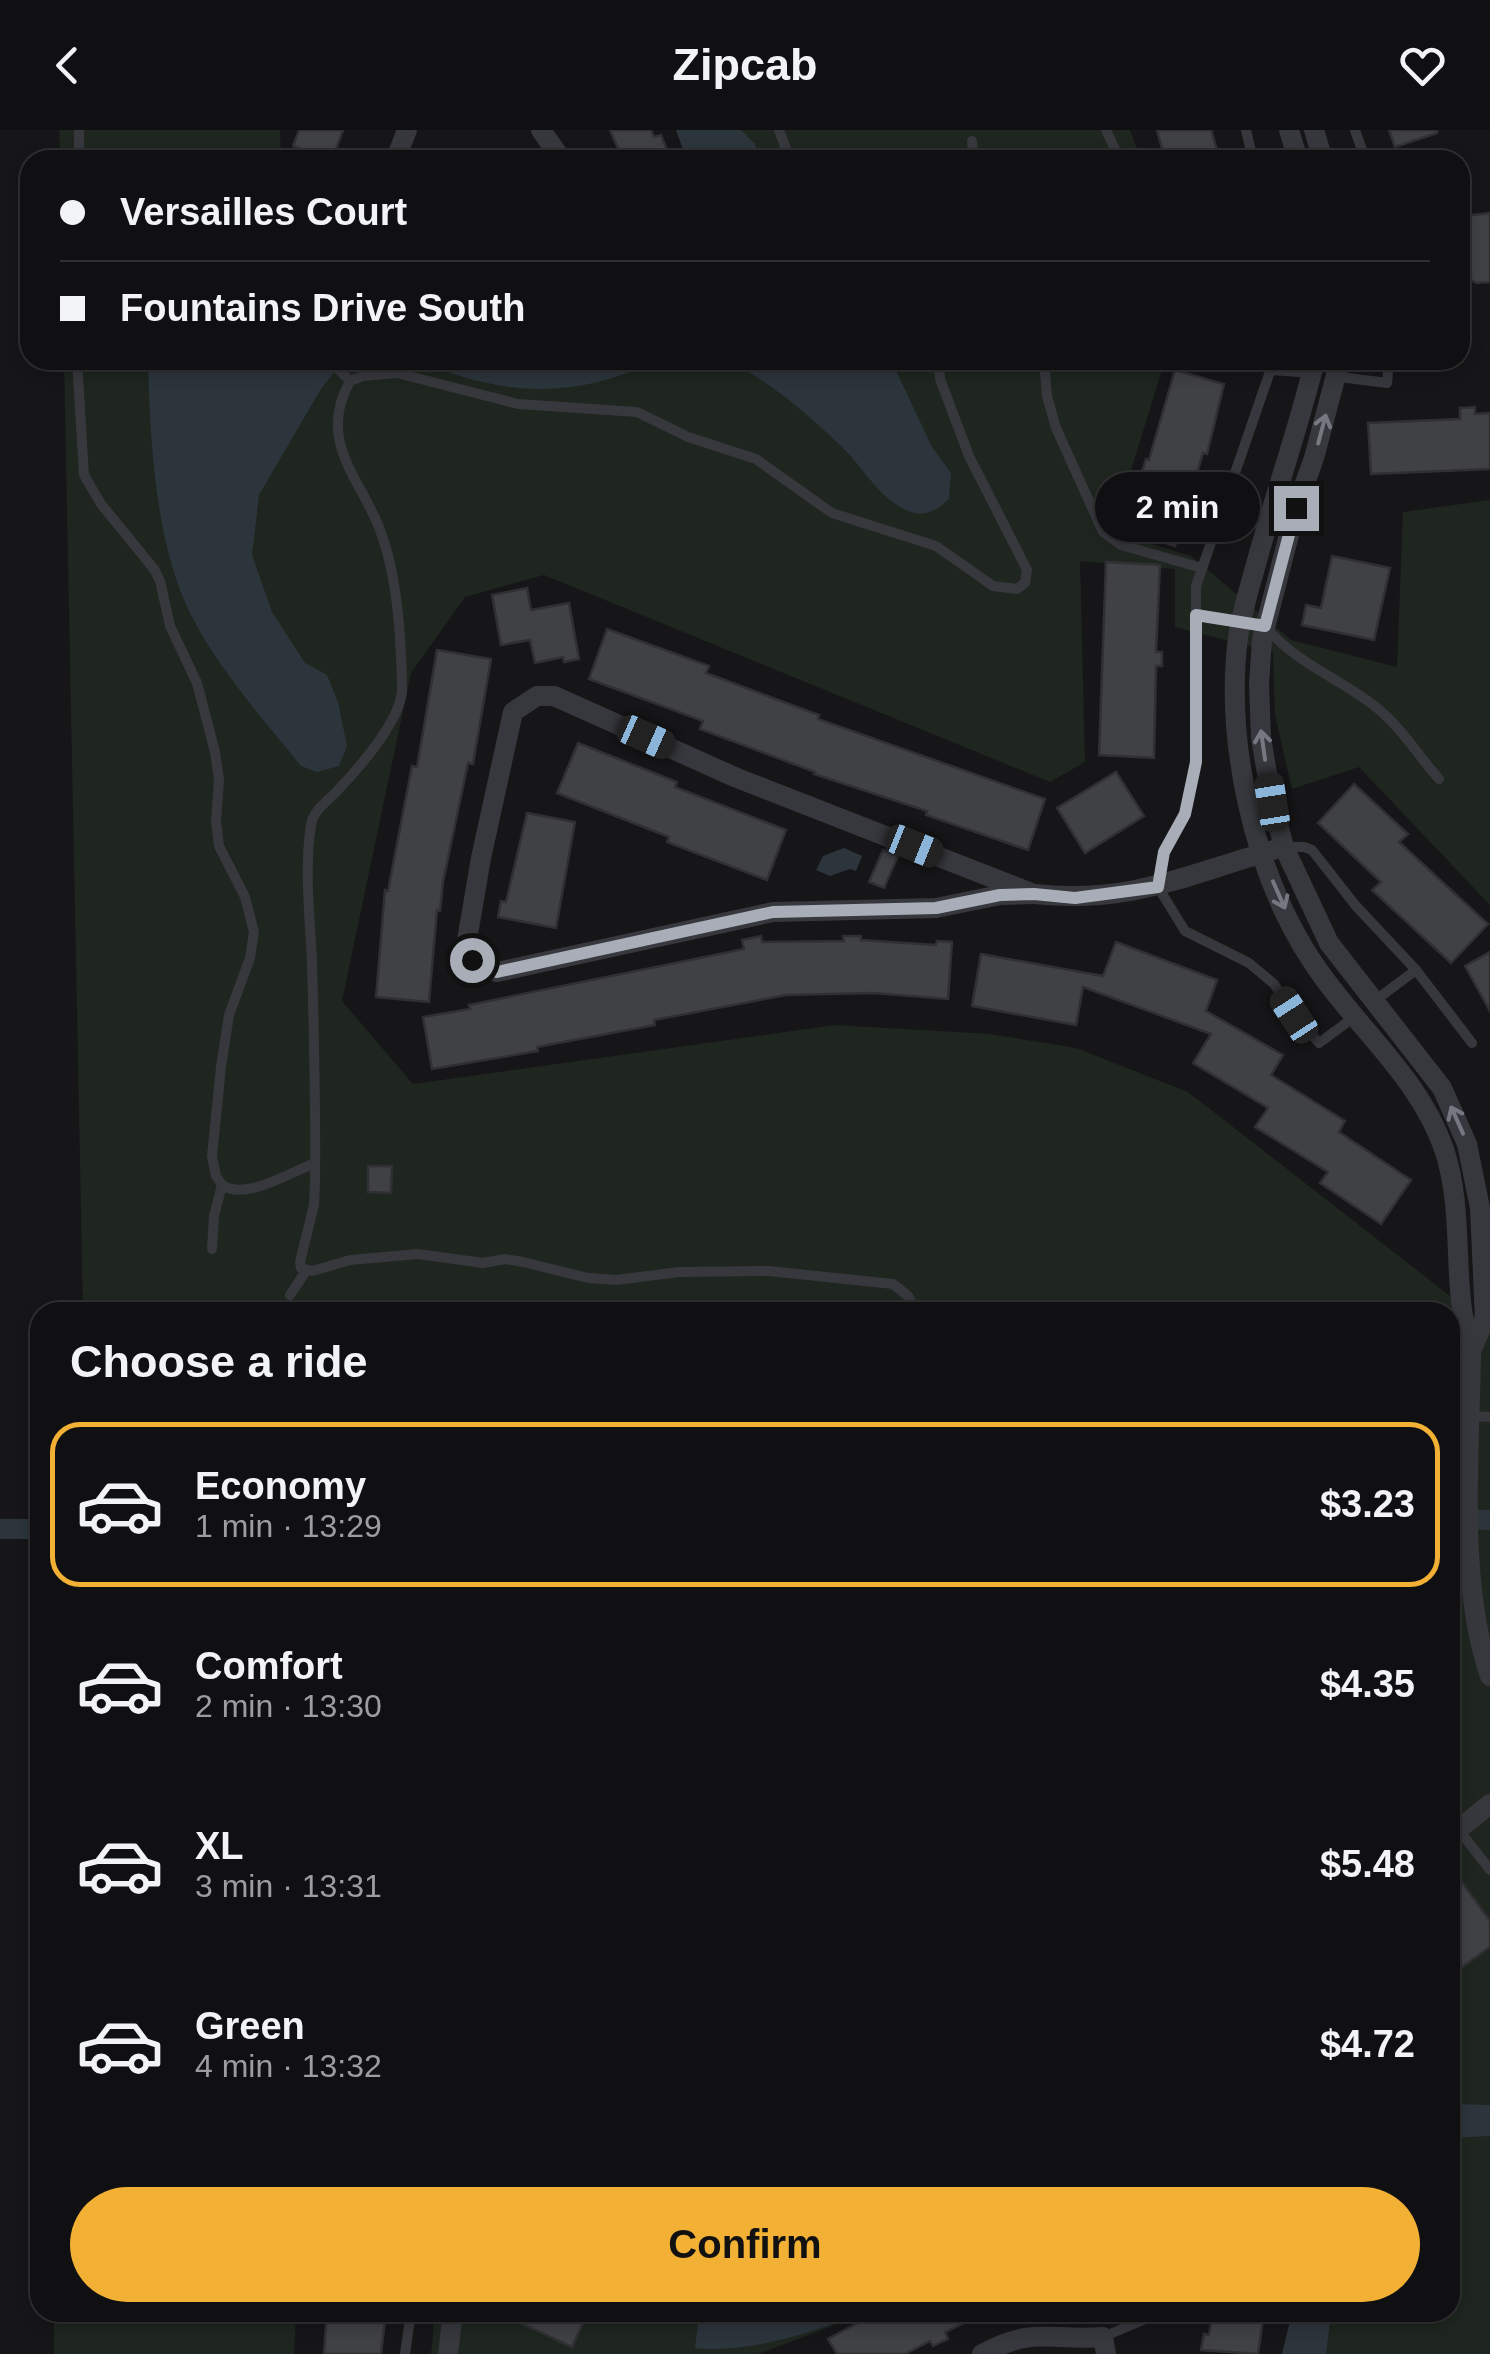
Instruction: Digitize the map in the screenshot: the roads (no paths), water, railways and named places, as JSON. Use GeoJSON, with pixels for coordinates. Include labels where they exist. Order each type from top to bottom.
{"type":"FeatureCollection","features":[{"type":"Feature","properties":{"kind":"street"},"geometry":{"type":"LineString","coordinates":[[1312,370],[1241,622],[1234,684],[1237,740],[1248,807],[1261,854],[1308,956],[1421,1100],[1444,1151],[1456,1210],[1461,1320],[1471,1352],[1480,1417],[1470,1472],[1470,1558],[1481,1647],[1490,1676]]}},
{"type":"Feature","properties":{"kind":"street"},"geometry":{"type":"LineString","coordinates":[[1337,370],[1265,626],[1259,684],[1261,738],[1284,847],[1329,944],[1442,1088],[1468,1144],[1485,1211],[1486,1319],[1471,1352]]}},
{"type":"Feature","properties":{"kind":"street"},"geometry":{"type":"LineString","coordinates":[[1241,622],[1265,626]]}},
{"type":"Feature","properties":{"kind":"street"},"geometry":{"type":"LineString","coordinates":[[1034,894],[737,778],[554,696],[537,696],[513,712],[467,940],[472,960],[497,972],[773,912],[936,908],[1000,895],[1075,898],[1158,887],[1284,847]]}},
{"type":"Feature","properties":{"kind":"street"},"geometry":{"type":"LineString","coordinates":[[1354,1018],[1372,1002]]}},
{"type":"Feature","properties":{"kind":"street"},"geometry":{"type":"LineString","coordinates":[[1460,1823],[1490,1804]]}},
{"type":"Feature","properties":{"kind":"street"},"geometry":{"type":"LineString","coordinates":[[448,2354],[452,2322]]}},
{"type":"Feature","properties":{"kind":"street"},"geometry":{"type":"LineString","coordinates":[[982,2354],[1020,2336],[1104,2346]]}},
{"type":"Feature","properties":{"kind":"lane"},"geometry":{"type":"LineString","coordinates":[[1354,130],[1362,150]]}},
{"type":"Feature","properties":{"kind":"lane"},"geometry":{"type":"LineString","coordinates":[[972,141],[973,150]]}},
{"type":"Feature","properties":{"kind":"lane"},"geometry":{"type":"LineString","coordinates":[[78,370],[84,475],[154,569],[170,626],[198,684],[220,780],[216,835],[245,898],[254,932],[250,958],[229,1015],[212,1156],[216,1176],[227,1190],[249,1189],[315,1163]]}},
{"type":"Feature","properties":{"kind":"lane"},"geometry":{"type":"LineString","coordinates":[[340,370],[350,381]]}},
{"type":"Feature","properties":{"kind":"lane"},"geometry":{"type":"LineString","coordinates":[[306,1271],[301,1268],[300,1252],[314,1205],[315,1163],[308,895],[310,827],[317,810],[340,788],[394,718],[402,697],[396,607],[387,557],[380,529],[347,468],[341,446],[341,407],[350,381],[397,372],[518,404],[637,412],[688,437],[756,459],[832,513],[936,546],[993,586],[1017,589],[1024,583],[1027,570],[969,456],[939,370]]}},
{"type":"Feature","properties":{"kind":"lane"},"geometry":{"type":"LineString","coordinates":[[1045,370],[1056,428],[1102,532],[1121,545],[1202,568]]}},
{"type":"Feature","properties":{"kind":"lane"},"geometry":{"type":"LineString","coordinates":[[1271,370],[1196,586],[1196,762],[1185,814],[1164,852],[1158,887],[1185,931],[1249,964],[1274,984],[1319,1043],[1354,1018]]}},
{"type":"Feature","properties":{"kind":"lane"},"geometry":{"type":"LineString","coordinates":[[1345,370],[1388,383],[1389,370]]}},
{"type":"Feature","properties":{"kind":"lane"},"geometry":{"type":"LineString","coordinates":[[1196,615],[1241,622]]}},
{"type":"Feature","properties":{"kind":"lane"},"geometry":{"type":"LineString","coordinates":[[1265,626],[1278,642],[1374,705],[1413,742],[1439,779]]}},
{"type":"Feature","properties":{"kind":"lane"},"geometry":{"type":"LineString","coordinates":[[1284,847],[1304,846],[1312,850],[1356,906],[1416,970],[1472,1043]]}},
{"type":"Feature","properties":{"kind":"lane"},"geometry":{"type":"LineString","coordinates":[[1372,1002],[1416,970]]}},
{"type":"Feature","properties":{"kind":"lane"},"geometry":{"type":"LineString","coordinates":[[212,1250],[214,1216],[222,1185]]}},
{"type":"Feature","properties":{"kind":"lane"},"geometry":{"type":"LineString","coordinates":[[1456,1210],[1485,1211]]}},
{"type":"Feature","properties":{"kind":"lane"},"geometry":{"type":"LineString","coordinates":[[290,1295],[306,1271],[350,1260],[418,1254],[483,1263],[523,1262],[588,1278],[616,1280],[679,1272],[769,1272],[894,1284],[911,1302]]}},
{"type":"Feature","properties":{"kind":"lane"},"geometry":{"type":"LineString","coordinates":[[1454,1302],[1459,1282]]}},
{"type":"Feature","properties":{"kind":"lane"},"geometry":{"type":"LineString","coordinates":[[1460,1836],[1490,1870]]}},
{"type":"Feature","properties":{"kind":"lane"},"geometry":{"type":"LineString","coordinates":[[405,2354],[410,2322]]}},
{"type":"Feature","properties":{"kind":"lane"},"geometry":{"type":"LineString","coordinates":[[1104,2346],[1142,2322]]}},
{"type":"Feature","properties":{"kind":"waterway"},"geometry":{"type":"LineString","coordinates":[[1460,1519],[1490,1520]]}},
{"type":"Feature","properties":{"kind":"waterway"},"geometry":{"type":"LineString","coordinates":[[0,1529],[30,1529]]}}]}
